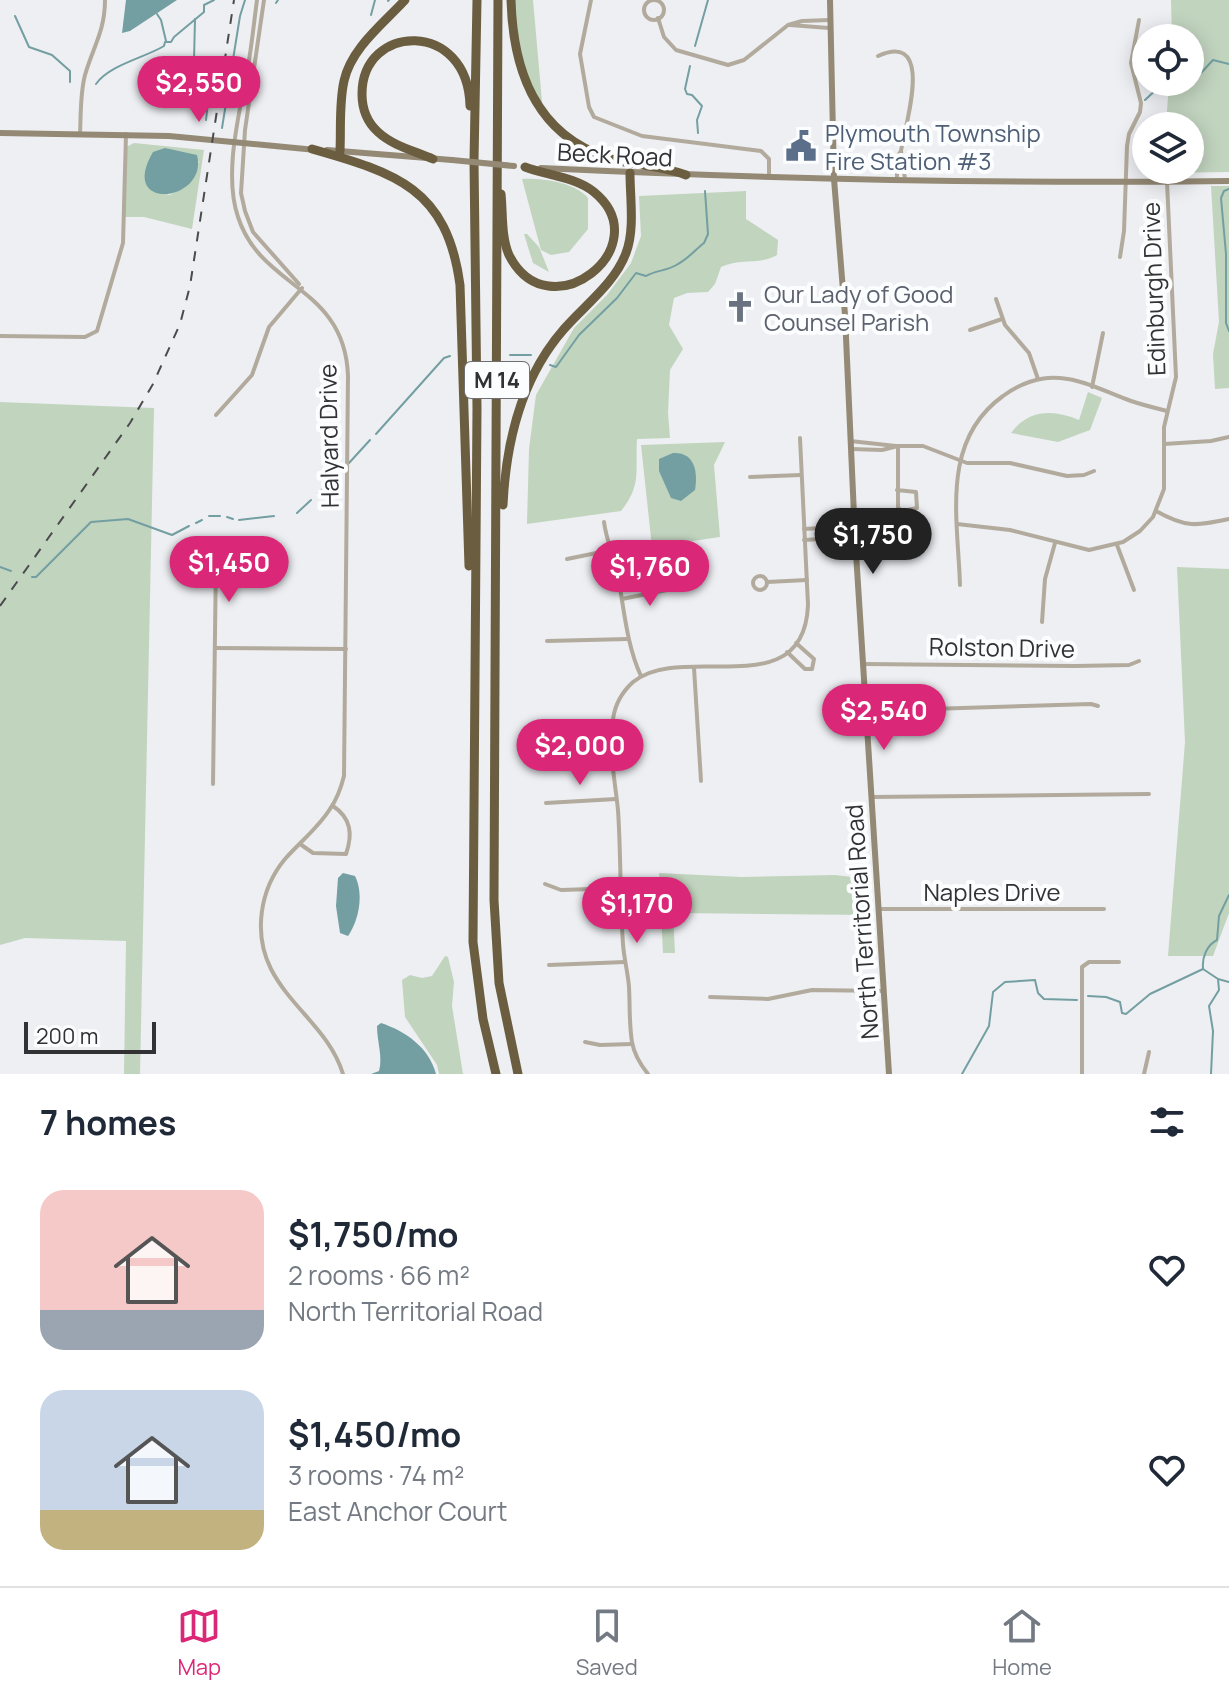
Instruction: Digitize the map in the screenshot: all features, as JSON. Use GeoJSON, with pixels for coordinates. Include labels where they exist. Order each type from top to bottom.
{"type":"FeatureCollection","features":[{"type":"Feature","properties":{"kind":"highway"},"geometry":{"type":"LineString","coordinates":[[340,151],[347,71],[361,47],[405,0]]}},
{"type":"Feature","properties":{"kind":"highway","name":"M 14"},"geometry":{"type":"LineString","coordinates":[[477,0],[473,942],[483,1019],[496,1074]]}},
{"type":"Feature","properties":{"kind":"highway","name":"M 14"},"geometry":{"type":"LineString","coordinates":[[498,0],[495,945],[501,1000],[518,1074]]}},
{"type":"Feature","properties":{"kind":"highway"},"geometry":{"type":"LineString","coordinates":[[511,0],[519,67],[532,96],[556,127],[604,157],[636,165],[666,167],[686,175]]}},
{"type":"Feature","properties":{"kind":"highway"},"geometry":{"type":"LineString","coordinates":[[433,159],[382,136],[371,124],[363,107],[362,89],[370,66],[381,53],[400,43],[417,41],[437,45],[450,53],[462,68],[470,95],[470,141],[474,161]]}},
{"type":"Feature","properties":{"kind":"highway"},"geometry":{"type":"LineString","coordinates":[[312,149],[382,170],[411,187],[438,216],[457,262],[469,582],[474,632]]}},
{"type":"Feature","properties":{"kind":"highway"},"geometry":{"type":"LineString","coordinates":[[497,151],[504,239],[516,265],[544,284],[563,286],[583,280],[602,265],[611,248],[613,227],[606,207],[593,191],[584,186],[520,167]]}},
{"type":"Feature","properties":{"kind":"highway"},"geometry":{"type":"LineString","coordinates":[[496,609],[504,479],[515,420],[530,382],[548,351],[620,266],[629,244],[630,173]]}},
{"type":"Feature","properties":{"kind":"main road","name":"North Territorial Road"},"geometry":{"type":"LineString","coordinates":[[830,0],[834,179],[845,315],[855,537],[889,1074]]}},
{"type":"Feature","properties":{"kind":"main road","name":"Beck Road"},"geometry":{"type":"LineString","coordinates":[[0,133],[126,134],[520,167],[630,173],[1132,183]]}},
{"type":"Feature","properties":{"kind":"main road","name":"Beck Road"},"geometry":{"type":"LineString","coordinates":[[1204,181],[1229,181]]}},
{"type":"Feature","properties":{"kind":"street"},"geometry":{"type":"LineString","coordinates":[[80,134],[81,94],[85,74],[102,33],[105,0]]}},
{"type":"Feature","properties":{"kind":"street","name":"Halyard Drive"},"geometry":{"type":"LineString","coordinates":[[257,0],[236,142],[233,179],[235,206],[247,239],[267,262],[302,288]]}},
{"type":"Feature","properties":{"kind":"street","name":"Halyard Drive"},"geometry":{"type":"LineString","coordinates":[[264,0],[244,143],[241,180],[243,206],[253,232],[334,324],[343,342],[347,362],[346,764],[333,806],[279,867],[268,889],[261,917],[263,944],[278,981],[329,1041],[343,1074]]}},
{"type":"Feature","properties":{"kind":"street"},"geometry":{"type":"LineString","coordinates":[[591,0],[580,60],[589,107],[594,117],[642,136],[764,152],[769,159],[769,178]]}},
{"type":"Feature","properties":{"kind":"street"},"geometry":{"type":"LineString","coordinates":[[649,2],[659,2],[663,6],[663,13],[658,18],[650,19],[646,15],[644,9],[649,2]]}},
{"type":"Feature","properties":{"kind":"street"},"geometry":{"type":"LineString","coordinates":[[658,18],[664,37],[676,50],[728,65],[744,60],[788,25],[830,20]]}},
{"type":"Feature","properties":{"kind":"street"},"geometry":{"type":"LineString","coordinates":[[1120,257],[1127,146],[1141,103],[1131,63],[1139,20]]}},
{"type":"Feature","properties":{"kind":"street"},"geometry":{"type":"LineString","coordinates":[[788,25],[831,28]]}},
{"type":"Feature","properties":{"kind":"street"},"geometry":{"type":"LineString","coordinates":[[878,56],[896,50],[910,59],[911,107],[897,157],[901,179]]}},
{"type":"Feature","properties":{"kind":"street"},"geometry":{"type":"LineString","coordinates":[[879,132],[903,138]]}},
{"type":"Feature","properties":{"kind":"street"},"geometry":{"type":"LineString","coordinates":[[0,336],[85,337],[97,331],[123,243],[126,134]]}},
{"type":"Feature","properties":{"kind":"street"},"geometry":{"type":"LineString","coordinates":[[233,179],[241,180]]}},
{"type":"Feature","properties":{"kind":"street","name":"Edinburgh Drive"},"geometry":{"type":"LineString","coordinates":[[1156,511],[1165,483],[1167,411],[1176,377],[1167,184]]}},
{"type":"Feature","properties":{"kind":"street"},"geometry":{"type":"LineString","coordinates":[[216,415],[252,375],[269,327],[302,288]]}},
{"type":"Feature","properties":{"kind":"street"},"geometry":{"type":"LineString","coordinates":[[996,299],[1002,319],[1029,353],[1038,379]]}},
{"type":"Feature","properties":{"kind":"street"},"geometry":{"type":"LineString","coordinates":[[970,330],[1002,319]]}},
{"type":"Feature","properties":{"kind":"street"},"geometry":{"type":"LineString","coordinates":[[1092,387],[1103,333]]}},
{"type":"Feature","properties":{"kind":"street"},"geometry":{"type":"LineString","coordinates":[[960,585],[955,486],[959,461],[969,435],[987,409],[1010,391],[1038,379],[1063,378],[1167,411]]}},
{"type":"Feature","properties":{"kind":"street"},"geometry":{"type":"LineString","coordinates":[[1164,444],[1229,437]]}},
{"type":"Feature","properties":{"kind":"street"},"geometry":{"type":"LineString","coordinates":[[648,1074],[632,1044],[612,721],[622,694],[641,676],[661,669],[761,665],[787,652],[796,643],[807,616],[800,438]]}},
{"type":"Feature","properties":{"kind":"street"},"geometry":{"type":"LineString","coordinates":[[850,445],[882,450],[898,446],[931,448],[959,461],[1010,463],[1067,476],[1094,471]]}},
{"type":"Feature","properties":{"kind":"street"},"geometry":{"type":"LineString","coordinates":[[897,490],[916,492],[917,508],[903,511],[898,508],[897,490],[898,446]]}},
{"type":"Feature","properties":{"kind":"street"},"geometry":{"type":"LineString","coordinates":[[750,477],[801,475]]}},
{"type":"Feature","properties":{"kind":"street"},"geometry":{"type":"LineString","coordinates":[[957,524],[1010,530],[1089,550],[1117,545],[1140,531],[1156,511],[1193,526],[1229,519]]}},
{"type":"Feature","properties":{"kind":"street"},"geometry":{"type":"LineString","coordinates":[[604,522],[633,659],[641,676]]}},
{"type":"Feature","properties":{"kind":"street"},"geometry":{"type":"LineString","coordinates":[[804,529],[855,526]]}},
{"type":"Feature","properties":{"kind":"street"},"geometry":{"type":"LineString","coordinates":[[804,540],[855,537]]}},
{"type":"Feature","properties":{"kind":"street"},"geometry":{"type":"LineString","coordinates":[[1042,622],[1045,579],[1055,543]]}},
{"type":"Feature","properties":{"kind":"street"},"geometry":{"type":"LineString","coordinates":[[1117,545],[1134,590]]}},
{"type":"Feature","properties":{"kind":"street"},"geometry":{"type":"LineString","coordinates":[[567,559],[611,550]]}},
{"type":"Feature","properties":{"kind":"street"},"geometry":{"type":"LineString","coordinates":[[213,784],[216,559]]}},
{"type":"Feature","properties":{"kind":"street"},"geometry":{"type":"LineString","coordinates":[[767,582],[807,580]]}},
{"type":"Feature","properties":{"kind":"street"},"geometry":{"type":"LineString","coordinates":[[622,599],[672,589]]}},
{"type":"Feature","properties":{"kind":"street"},"geometry":{"type":"LineString","coordinates":[[547,641],[629,639]]}},
{"type":"Feature","properties":{"kind":"street"},"geometry":{"type":"LineString","coordinates":[[787,652],[805,669],[812,669],[814,659],[796,643]]}},
{"type":"Feature","properties":{"kind":"street"},"geometry":{"type":"LineString","coordinates":[[215,648],[346,649]]}},
{"type":"Feature","properties":{"kind":"street","name":"Rolston Drive"},"geometry":{"type":"LineString","coordinates":[[863,664],[1075,666],[1129,665],[1139,661]]}},
{"type":"Feature","properties":{"kind":"street"},"geometry":{"type":"LineString","coordinates":[[694,668],[701,781]]}},
{"type":"Feature","properties":{"kind":"street"},"geometry":{"type":"LineString","coordinates":[[866,711],[1098,706]]}},
{"type":"Feature","properties":{"kind":"street"},"geometry":{"type":"LineString","coordinates":[[548,722],[612,721]]}},
{"type":"Feature","properties":{"kind":"street"},"geometry":{"type":"LineString","coordinates":[[871,797],[1149,794]]}},
{"type":"Feature","properties":{"kind":"street"},"geometry":{"type":"LineString","coordinates":[[546,803],[616,799]]}},
{"type":"Feature","properties":{"kind":"street"},"geometry":{"type":"LineString","coordinates":[[300,844],[313,853],[346,854],[348,820],[333,806]]}},
{"type":"Feature","properties":{"kind":"street"},"geometry":{"type":"LineString","coordinates":[[545,884],[561,890],[621,888]]}},
{"type":"Feature","properties":{"kind":"street","name":"Naples Drive"},"geometry":{"type":"LineString","coordinates":[[879,909],[1104,909]]}},
{"type":"Feature","properties":{"kind":"street"},"geometry":{"type":"LineString","coordinates":[[549,965],[625,962]]}},
{"type":"Feature","properties":{"kind":"street"},"geometry":{"type":"LineString","coordinates":[[1082,1074],[1082,967],[1089,962],[1119,962]]}},
{"type":"Feature","properties":{"kind":"street"},"geometry":{"type":"LineString","coordinates":[[710,997],[774,998],[812,990],[884,991]]}},
{"type":"Feature","properties":{"kind":"street"},"geometry":{"type":"LineString","coordinates":[[585,1042],[632,1044]]}},
{"type":"Feature","properties":{"kind":"street"},"geometry":{"type":"LineString","coordinates":[[1144,1074],[1149,1052]]}},
{"type":"Feature","properties":{"kind":"street"},"geometry":{"type":"LineString","coordinates":[[639,1074],[644,1069]]}},
{"type":"Feature","properties":{"kind":"green space"},"geometry":{"type":"Polygon","coordinates":[[[514,0],[533,0],[543,113],[514,45],[514,0]]]}},
{"type":"Feature","properties":{"kind":"green space"},"geometry":{"type":"Polygon","coordinates":[[[1171,0],[1229,0],[1229,172],[1204,172],[1204,112],[1167,112],[1168,96],[1204,96],[1204,24],[1172,24],[1171,0]]]}},
{"type":"Feature","properties":{"kind":"green space"},"geometry":{"type":"Polygon","coordinates":[[[134,143],[204,150],[192,229],[144,217],[124,217],[126,147],[134,143]],[[199,161],[162,193],[170,195],[192,180],[199,161]]]}},
{"type":"Feature","properties":{"kind":"green space"},"geometry":{"type":"Polygon","coordinates":[[[522,179],[548,180],[566,185],[588,198],[588,229],[569,252],[551,255],[541,250],[522,179]]]}},
{"type":"Feature","properties":{"kind":"green space"},"geometry":{"type":"Polygon","coordinates":[[[1211,186],[1229,186],[1229,388],[1215,389],[1213,354],[1219,322],[1211,186]]]}},
{"type":"Feature","properties":{"kind":"green space"},"geometry":{"type":"Polygon","coordinates":[[[746,191],[746,219],[778,240],[777,255],[721,267],[715,284],[708,292],[687,293],[674,298],[669,325],[683,349],[670,370],[670,438],[637,439],[635,485],[628,502],[621,511],[527,524],[529,449],[536,395],[574,328],[607,295],[631,263],[641,236],[639,196],[746,191]]]}},
{"type":"Feature","properties":{"kind":"green space"},"geometry":{"type":"Polygon","coordinates":[[[524,234],[539,247],[549,272],[533,263],[524,234]]]}},
{"type":"Feature","properties":{"kind":"green space"},"geometry":{"type":"Polygon","coordinates":[[[1088,392],[1102,398],[1090,430],[1058,442],[1011,433],[1025,419],[1042,413],[1079,420],[1088,392]]]}},
{"type":"Feature","properties":{"kind":"green space"},"geometry":{"type":"Polygon","coordinates":[[[0,402],[154,408],[140,1074],[124,1074],[126,941],[25,938],[0,945],[0,402]]]}},
{"type":"Feature","properties":{"kind":"green space"},"geometry":{"type":"Polygon","coordinates":[[[725,442],[714,465],[720,537],[652,547],[641,445],[725,442]]]}},
{"type":"Feature","properties":{"kind":"green space"},"geometry":{"type":"Polygon","coordinates":[[[1177,567],[1229,569],[1229,913],[1213,956],[1168,956],[1185,742],[1177,567]]]}},
{"type":"Feature","properties":{"kind":"green space"},"geometry":{"type":"Polygon","coordinates":[[[659,873],[741,877],[835,875],[869,879],[871,915],[673,913],[675,953],[663,953],[659,873]]]}},
{"type":"Feature","properties":{"kind":"green space"},"geometry":{"type":"Polygon","coordinates":[[[445,956],[448,957],[454,982],[452,1006],[463,1074],[439,1074],[437,1065],[405,1017],[402,980],[410,975],[422,978],[432,976],[445,956]]]}},
{"type":"Feature","properties":{"kind":"water"},"geometry":{"type":"Polygon","coordinates":[[[126,0],[177,0],[130,31],[122,33],[126,0]]]}},
{"type":"Feature","properties":{"kind":"water"},"geometry":{"type":"Polygon","coordinates":[[[165,148],[197,155],[197,171],[190,183],[179,191],[166,194],[154,192],[146,185],[145,172],[153,152],[165,148]]]}},
{"type":"Feature","properties":{"kind":"water"},"geometry":{"type":"Polygon","coordinates":[[[673,453],[690,460],[696,476],[695,490],[681,501],[671,498],[659,471],[659,459],[673,453]]]}},
{"type":"Feature","properties":{"kind":"water"},"geometry":{"type":"Polygon","coordinates":[[[343,873],[355,876],[360,899],[348,936],[340,933],[336,906],[338,878],[343,873]]]}},
{"type":"Feature","properties":{"kind":"water"},"geometry":{"type":"Polygon","coordinates":[[[381,1023],[415,1041],[428,1056],[436,1074],[371,1074],[379,1071],[380,1066],[377,1026],[381,1023]]]}},
{"type":"Feature","properties":{"kind":"waterway"},"geometry":{"type":"LineString","coordinates":[[96,84],[109,72],[164,46],[165,42],[171,42],[204,12],[204,5],[214,0]]}},
{"type":"Feature","properties":{"kind":"waterway"},"geometry":{"type":"LineString","coordinates":[[222,128],[245,0]]}},
{"type":"Feature","properties":{"kind":"waterway"},"geometry":{"type":"LineString","coordinates":[[371,15],[375,0]]}},
{"type":"Feature","properties":{"kind":"waterway"},"geometry":{"type":"LineString","coordinates":[[695,46],[708,0]]}},
{"type":"Feature","properties":{"kind":"waterway"},"geometry":{"type":"LineString","coordinates":[[157,14],[166,41]]}},
{"type":"Feature","properties":{"kind":"waterway"},"geometry":{"type":"LineString","coordinates":[[15,16],[29,47],[52,55],[70,71],[70,82]]}},
{"type":"Feature","properties":{"kind":"waterway"},"geometry":{"type":"LineString","coordinates":[[195,19],[194,60],[211,76],[206,120]]}},
{"type":"Feature","properties":{"kind":"waterway"},"geometry":{"type":"LineString","coordinates":[[1204,70],[1213,60],[1229,64]]}},
{"type":"Feature","properties":{"kind":"waterway"},"geometry":{"type":"LineString","coordinates":[[690,66],[685,89],[702,106],[697,120],[698,133]]}},
{"type":"Feature","properties":{"kind":"waterway"},"geometry":{"type":"LineString","coordinates":[[1145,100],[1149,96]]}},
{"type":"Feature","properties":{"kind":"waterway"},"geometry":{"type":"LineString","coordinates":[[1229,189],[1224,191],[1221,198],[1226,254],[1226,323],[1229,331]]}},
{"type":"Feature","properties":{"kind":"waterway"},"geometry":{"type":"LineString","coordinates":[[550,365],[556,367],[579,335],[617,298],[636,273],[646,276],[674,266],[704,243],[708,234],[705,191]]}},
{"type":"Feature","properties":{"kind":"waterway"},"geometry":{"type":"LineString","coordinates":[[510,355],[531,355]]}},
{"type":"Feature","properties":{"kind":"waterway"},"geometry":{"type":"LineString","coordinates":[[376,434],[444,358],[450,356]]}},
{"type":"Feature","properties":{"kind":"waterway"},"geometry":{"type":"LineString","coordinates":[[349,463],[370,440]]}},
{"type":"Feature","properties":{"kind":"waterway"},"geometry":{"type":"LineString","coordinates":[[333,479],[344,469]]}},
{"type":"Feature","properties":{"kind":"waterway"},"geometry":{"type":"LineString","coordinates":[[318,493],[326,486]]}},
{"type":"Feature","properties":{"kind":"waterway"},"geometry":{"type":"LineString","coordinates":[[297,513],[311,500]]}},
{"type":"Feature","properties":{"kind":"waterway"},"geometry":{"type":"LineString","coordinates":[[209,516],[220,516]]}},
{"type":"Feature","properties":{"kind":"waterway"},"geometry":{"type":"LineString","coordinates":[[239,520],[274,516]]}},
{"type":"Feature","properties":{"kind":"waterway"},"geometry":{"type":"LineString","coordinates":[[227,517],[233,519]]}},
{"type":"Feature","properties":{"kind":"waterway"},"geometry":{"type":"LineString","coordinates":[[32,577],[36,577],[91,522],[128,519],[172,535],[189,526]]}},
{"type":"Feature","properties":{"kind":"waterway"},"geometry":{"type":"LineString","coordinates":[[196,523],[202,520]]}},
{"type":"Feature","properties":{"kind":"waterway"},"geometry":{"type":"LineString","coordinates":[[0,567],[11,571]]}},
{"type":"Feature","properties":{"kind":"waterway"},"geometry":{"type":"LineString","coordinates":[[1203,968],[1206,952],[1217,940],[1219,916],[1229,895]]}},
{"type":"Feature","properties":{"kind":"waterway"},"geometry":{"type":"LineString","coordinates":[[1203,969],[1229,982]]}},
{"type":"Feature","properties":{"kind":"waterway"},"geometry":{"type":"LineString","coordinates":[[1088,996],[1120,1002],[1122,1013],[1126,1014],[1150,994],[1203,969]]}},
{"type":"Feature","properties":{"kind":"waterway"},"geometry":{"type":"LineString","coordinates":[[1211,1074],[1213,1031],[1209,1006],[1219,990],[1218,979]]}},
{"type":"Feature","properties":{"kind":"waterway"},"geometry":{"type":"LineString","coordinates":[[962,1074],[989,1026],[993,992],[1005,982],[1035,980],[1038,993],[1044,999],[1077,1000]]}},
{"type":"Feature","properties":{"kind":"railway"},"geometry":{"type":"LineString","coordinates":[[0,606],[130,423],[153,384],[180,324],[190,286],[234,0]]}},
{"type":"Feature","properties":{"kind":"place","name":"Plymouth Township Fire Station #3"},"geometry":{"type":"Point","coordinates":[801,146]}},
{"type":"Feature","properties":{"kind":"place","name":"Our Lady of Good Counsel Parish"},"geometry":{"type":"Point","coordinates":[740,307]}}]}
